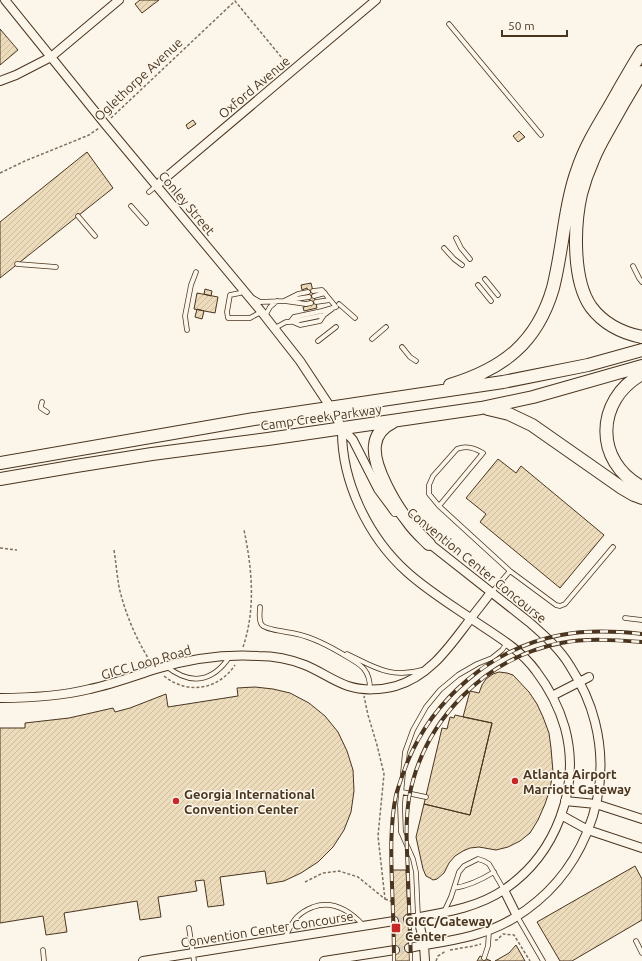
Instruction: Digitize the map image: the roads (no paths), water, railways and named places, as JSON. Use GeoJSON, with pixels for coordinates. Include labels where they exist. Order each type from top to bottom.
{"type":"FeatureCollection","features":[{"type":"Feature","properties":{"kind":"main road"},"geometry":{"type":"LineString","coordinates":[[406,397],[462,381],[495,367],[508,358],[532,334],[541,319],[553,287],[571,190],[581,160],[593,134],[642,51]]}},
{"type":"Feature","properties":{"kind":"main road"},"geometry":{"type":"LineString","coordinates":[[642,72],[593,158],[581,193],[578,211],[576,247],[580,280],[584,296],[590,306],[607,322],[627,333],[642,337]]}},
{"type":"Feature","properties":{"kind":"main road","name":"Camp Creek Parkway"},"geometry":{"type":"LineString","coordinates":[[0,463],[254,419],[483,386],[588,365],[642,350]]}},
{"type":"Feature","properties":{"kind":"main road","name":"Camp Creek Parkway"},"geometry":{"type":"LineString","coordinates":[[0,479],[129,457],[481,408],[532,398],[642,366]]}},
{"type":"Feature","properties":{"kind":"main road"},"geometry":{"type":"LineString","coordinates":[[642,374],[631,382],[616,398],[609,415],[606,430],[609,450],[616,465],[627,478],[642,487]]}},
{"type":"Feature","properties":{"kind":"main road"},"geometry":{"type":"LineString","coordinates":[[481,408],[509,414],[532,425],[622,488],[642,498]]}},
{"type":"Feature","properties":{"kind":"main road"},"geometry":{"type":"LineString","coordinates":[[395,421],[386,425],[377,436],[374,448],[376,462],[386,486],[400,510],[408,522],[429,544]]}},
{"type":"Feature","properties":{"kind":"street","name":"Conley Street"},"geometry":{"type":"LineString","coordinates":[[5,0],[105,124],[275,328],[310,375],[342,428]]}},
{"type":"Feature","properties":{"kind":"street"},"geometry":{"type":"LineString","coordinates":[[0,81],[16,75],[51,57],[119,0]]}},
{"type":"Feature","properties":{"kind":"street","name":"Oxford Avenue"},"geometry":{"type":"LineString","coordinates":[[157,185],[376,0]]}},
{"type":"Feature","properties":{"kind":"street"},"geometry":{"type":"LineString","coordinates":[[342,428],[342,442],[350,481],[364,516],[373,531],[391,555],[406,571],[419,582],[507,644],[535,669],[552,696],[561,717],[568,747],[570,765],[569,782],[561,815],[553,834],[531,866],[504,890],[474,905],[443,913],[408,919]]}},
{"type":"Feature","properties":{"kind":"street","name":"Convention Center Concourse"},"geometry":{"type":"LineString","coordinates":[[342,428],[353,440],[378,489],[407,524],[429,544],[544,635],[558,649],[570,665],[588,700],[595,721],[599,742],[599,784],[596,804],[588,830],[579,850],[568,868],[554,885],[537,901],[502,925],[464,938],[409,948]]}},
{"type":"Feature","properties":{"kind":"street","name":"GICC Loop Road"},"geometry":{"type":"LineString","coordinates":[[0,698],[43,697],[89,690],[166,666],[199,659],[240,655],[275,657],[290,660],[349,686],[367,689],[396,686],[421,675],[433,665],[491,592]]}},
{"type":"Feature","properties":{"kind":"street"},"geometry":{"type":"LineString","coordinates":[[552,696],[589,677]]}},
{"type":"Feature","properties":{"kind":"street"},"geometry":{"type":"LineString","coordinates":[[565,801],[596,804],[642,819]]}},
{"type":"Feature","properties":{"kind":"street"},"geometry":{"type":"LineString","coordinates":[[561,815],[588,830],[642,848]]}},
{"type":"Feature","properties":{"kind":"street"},"geometry":{"type":"LineString","coordinates":[[504,890],[517,916]]}},
{"type":"Feature","properties":{"kind":"street"},"geometry":{"type":"LineString","coordinates":[[418,917],[424,945],[425,961]]}},
{"type":"Feature","properties":{"kind":"street","name":"Convention Center Concourse"},"geometry":{"type":"LineString","coordinates":[[143,961],[193,957],[285,938],[394,921]]}},
{"type":"Feature","properties":{"kind":"street"},"geometry":{"type":"LineString","coordinates":[[324,961],[360,958],[395,950]]}},
{"type":"Feature","properties":{"kind":"lane"},"geometry":{"type":"LineString","coordinates":[[449,24],[541,135]]}},
{"type":"Feature","properties":{"kind":"lane","name":"Oxford Avenue"},"geometry":{"type":"LineString","coordinates":[[149,192],[157,185]]}},
{"type":"Feature","properties":{"kind":"lane"},"geometry":{"type":"LineString","coordinates":[[131,206],[146,223]]}},
{"type":"Feature","properties":{"kind":"lane"},"geometry":{"type":"LineString","coordinates":[[78,216],[95,236]]}},
{"type":"Feature","properties":{"kind":"lane"},"geometry":{"type":"LineString","coordinates":[[456,238],[461,248],[470,259]]}},
{"type":"Feature","properties":{"kind":"lane"},"geometry":{"type":"LineString","coordinates":[[444,248],[454,260],[462,265]]}},
{"type":"Feature","properties":{"kind":"lane"},"geometry":{"type":"LineString","coordinates":[[17,264],[56,267]]}},
{"type":"Feature","properties":{"kind":"lane"},"geometry":{"type":"LineString","coordinates":[[633,266],[642,282]]}},
{"type":"Feature","properties":{"kind":"lane"},"geometry":{"type":"LineString","coordinates":[[187,330],[184,316],[191,285],[196,272]]}},
{"type":"Feature","properties":{"kind":"lane"},"geometry":{"type":"LineString","coordinates":[[485,279],[498,295]]}},
{"type":"Feature","properties":{"kind":"lane"},"geometry":{"type":"LineString","coordinates":[[478,285],[491,301]]}},
{"type":"Feature","properties":{"kind":"lane"},"geometry":{"type":"LineString","coordinates":[[314,293],[324,291],[330,300],[355,318]]}},
{"type":"Feature","properties":{"kind":"lane"},"geometry":{"type":"LineString","coordinates":[[277,301],[263,314],[250,318],[228,318],[227,312],[230,295],[247,294],[260,302],[277,301],[284,301],[306,304],[310,303]]}},
{"type":"Feature","properties":{"kind":"lane"},"geometry":{"type":"LineString","coordinates":[[284,301],[298,294],[308,294]]}},
{"type":"Feature","properties":{"kind":"lane"},"geometry":{"type":"LineString","coordinates":[[316,302],[330,300]]}},
{"type":"Feature","properties":{"kind":"lane"},"geometry":{"type":"LineString","coordinates":[[275,328],[290,322],[324,315],[338,305]]}},
{"type":"Feature","properties":{"kind":"lane"},"geometry":{"type":"LineString","coordinates":[[283,339],[282,326],[290,322],[294,317],[322,311],[338,305]]}},
{"type":"Feature","properties":{"kind":"lane"},"geometry":{"type":"LineString","coordinates":[[318,341],[336,327]]}},
{"type":"Feature","properties":{"kind":"lane"},"geometry":{"type":"LineString","coordinates":[[372,339],[386,327]]}},
{"type":"Feature","properties":{"kind":"lane"},"geometry":{"type":"LineString","coordinates":[[402,347],[410,357],[416,361]]}},
{"type":"Feature","properties":{"kind":"lane"},"geometry":{"type":"LineString","coordinates":[[42,402],[41,408],[47,412]]}},
{"type":"Feature","properties":{"kind":"lane"},"geometry":{"type":"LineString","coordinates":[[439,506],[483,453],[476,449],[461,447],[457,449],[433,476],[429,485],[429,494],[439,506],[510,570],[556,605],[560,606],[565,604],[613,547]]}},
{"type":"Feature","properties":{"kind":"lane"},"geometry":{"type":"LineString","coordinates":[[491,592],[510,570]]}},
{"type":"Feature","properties":{"kind":"lane"},"geometry":{"type":"LineString","coordinates":[[260,607],[260,620],[261,624],[265,628],[298,634],[312,639],[381,670],[402,674],[413,673],[433,665]]}},
{"type":"Feature","properties":{"kind":"lane"},"geometry":{"type":"LineString","coordinates":[[625,618],[642,620]]}},
{"type":"Feature","properties":{"kind":"lane"},"geometry":{"type":"LineString","coordinates":[[418,917],[416,872],[413,859],[401,832],[400,805],[405,752],[413,730],[426,707],[440,690],[458,675],[477,664],[492,658],[507,644]]}},
{"type":"Feature","properties":{"kind":"lane"},"geometry":{"type":"LineString","coordinates":[[327,646],[364,668],[369,680],[367,689]]}},
{"type":"Feature","properties":{"kind":"lane"},"geometry":{"type":"LineString","coordinates":[[166,666],[173,672],[182,676],[201,678],[211,675],[218,670],[230,656]]}},
{"type":"Feature","properties":{"kind":"lane"},"geometry":{"type":"LineString","coordinates":[[402,792],[426,797]]}},
{"type":"Feature","properties":{"kind":"lane"},"geometry":{"type":"LineString","coordinates":[[443,913],[454,888],[458,872],[464,866],[478,859],[489,864],[504,890]]}},
{"type":"Feature","properties":{"kind":"lane"},"geometry":{"type":"LineString","coordinates":[[454,888],[481,880],[494,872]]}},
{"type":"Feature","properties":{"kind":"lane"},"geometry":{"type":"LineString","coordinates":[[285,938],[297,916],[308,909],[320,905],[334,905],[345,910],[355,917],[363,926]]}},
{"type":"Feature","properties":{"kind":"lane"},"geometry":{"type":"LineString","coordinates":[[517,916],[543,961]]}},
{"type":"Feature","properties":{"kind":"lane"},"geometry":{"type":"LineString","coordinates":[[189,928],[193,957]]}},
{"type":"Feature","properties":{"kind":"lane"},"geometry":{"type":"LineString","coordinates":[[484,958],[488,946],[489,930]]}},
{"type":"Feature","properties":{"kind":"lane"},"geometry":{"type":"LineString","coordinates":[[636,941],[642,954]]}},
{"type":"Feature","properties":{"kind":"lane"},"geometry":{"type":"LineString","coordinates":[[43,950],[44,961]]}},
{"type":"Feature","properties":{"kind":"tunnel"},"geometry":{"type":"LineString","coordinates":[[394,921],[408,919]]}},
{"type":"Feature","properties":{"kind":"tunnel"},"geometry":{"type":"LineString","coordinates":[[395,950],[409,948]]}},
{"type":"Feature","properties":{"kind":"railway"},"geometry":{"type":"LineString","coordinates":[[394,961],[391,851],[394,806],[397,791],[407,763],[418,740],[432,718],[449,698],[468,680],[488,664],[511,651],[535,642],[561,635],[581,632],[642,634]]}},
{"type":"Feature","properties":{"kind":"railway"},"geometry":{"type":"LineString","coordinates":[[411,961],[407,837],[409,798],[416,770],[428,743],[443,719],[461,697],[483,678],[507,663],[533,651],[561,643],[581,640],[642,642]]}},
{"type":"Feature","properties":{"kind":"place","name":"Atlanta Airport Marriott Gateway"},"geometry":{"type":"Point","coordinates":[515,781]}},
{"type":"Feature","properties":{"kind":"place","name":"Georgia International Convention Center"},"geometry":{"type":"Point","coordinates":[176,801]}},
{"type":"Feature","properties":{"kind":"place","name":"GICC/Gateway Center"},"geometry":{"type":"Point","coordinates":[396,928]}}]}
